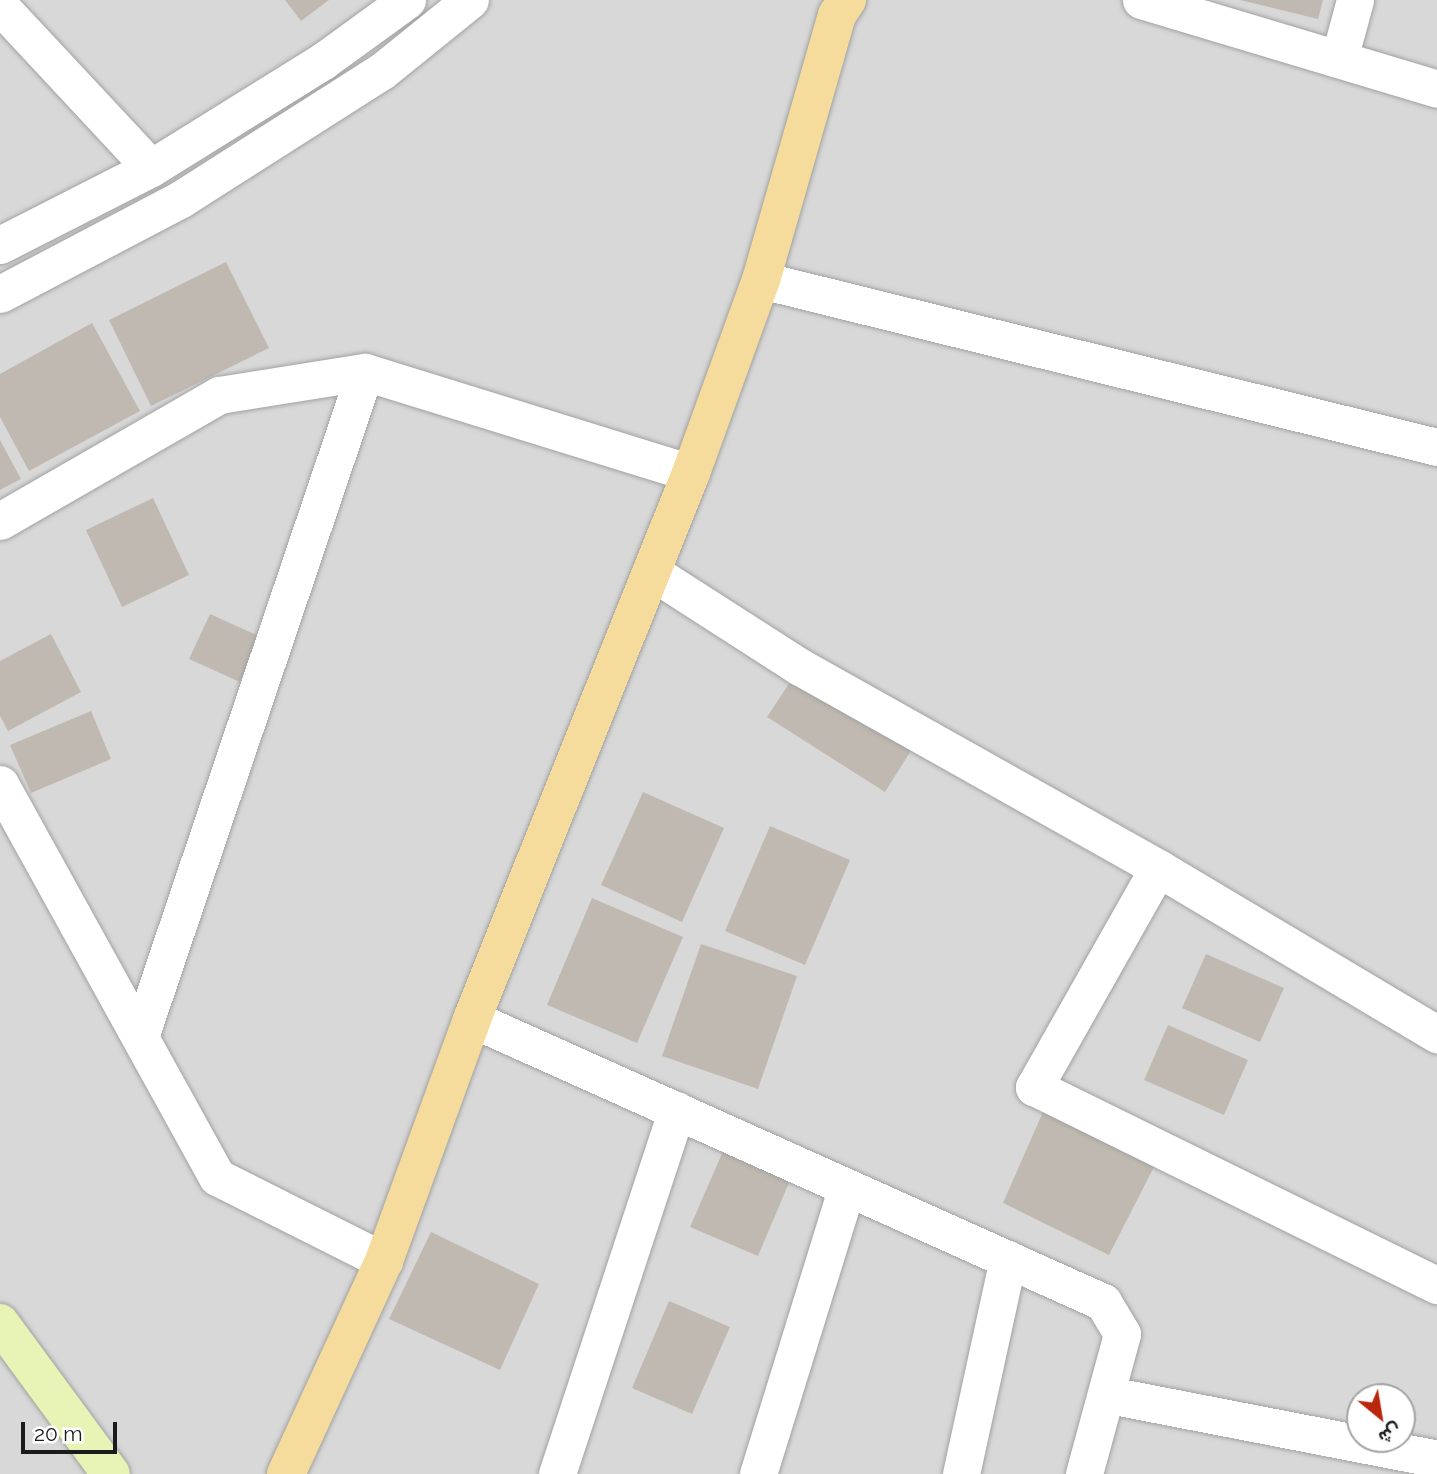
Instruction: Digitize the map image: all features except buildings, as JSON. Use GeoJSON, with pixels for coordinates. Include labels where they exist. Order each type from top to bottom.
{"type":"FeatureCollection","features":[{"type":"Feature","properties":{"kind":"main road"},"geometry":{"type":"LineString","coordinates":[[286,1474],[384,1261],[472,1019],[691,473],[761,280],[840,5]]}},
{"type":"Feature","properties":{"kind":"main road"},"geometry":{"type":"LineString","coordinates":[[0,1323],[111,1474]]}},
{"type":"Feature","properties":{"kind":"street"},"geometry":{"type":"LineString","coordinates":[[0,246],[150,168],[323,61],[407,0]]}},
{"type":"Feature","properties":{"kind":"street"},"geometry":{"type":"LineString","coordinates":[[0,293],[181,199],[382,71],[470,0]]}},
{"type":"Feature","properties":{"kind":"street"},"geometry":{"type":"LineString","coordinates":[[1142,0],[1437,89]]}},
{"type":"Feature","properties":{"kind":"street"},"geometry":{"type":"LineString","coordinates":[[1339,59],[1355,0]]}},
{"type":"Feature","properties":{"kind":"street"},"geometry":{"type":"LineString","coordinates":[[9,6],[150,168]]}},
{"type":"Feature","properties":{"kind":"street"},"geometry":{"type":"LineString","coordinates":[[761,280],[1437,447]]}},
{"type":"Feature","properties":{"kind":"street"},"geometry":{"type":"LineString","coordinates":[[0,521],[219,395],[365,372],[691,473]]}},
{"type":"Feature","properties":{"kind":"street"},"geometry":{"type":"LineString","coordinates":[[141,1034],[365,372]]}},
{"type":"Feature","properties":{"kind":"street"},"geometry":{"type":"LineString","coordinates":[[652,572],[800,667],[1158,869],[1437,1034]]}},
{"type":"Feature","properties":{"kind":"street"},"geometry":{"type":"LineString","coordinates":[[0,784],[141,1034],[217,1177],[384,1261]]}},
{"type":"Feature","properties":{"kind":"street"},"geometry":{"type":"LineString","coordinates":[[1158,869],[1034,1087],[1437,1285]]}},
{"type":"Feature","properties":{"kind":"street"},"geometry":{"type":"LineString","coordinates":[[472,1019],[1103,1301],[1122,1334],[1109,1395],[1084,1474]]}},
{"type":"Feature","properties":{"kind":"street"},"geometry":{"type":"LineString","coordinates":[[557,1474],[677,1110]]}},
{"type":"Feature","properties":{"kind":"street"},"geometry":{"type":"LineString","coordinates":[[758,1474],[847,1187]]}},
{"type":"Feature","properties":{"kind":"street"},"geometry":{"type":"LineString","coordinates":[[961,1474],[1008,1259]]}},
{"type":"Feature","properties":{"kind":"street"},"geometry":{"type":"LineString","coordinates":[[1109,1395],[1437,1459]]}},
{"type":"Feature","properties":{"kind":"shaded area"},"geometry":{"type":"Polygon","coordinates":[[[0,0],[1437,0],[1437,1474],[0,1474],[0,0]]]}}]}
